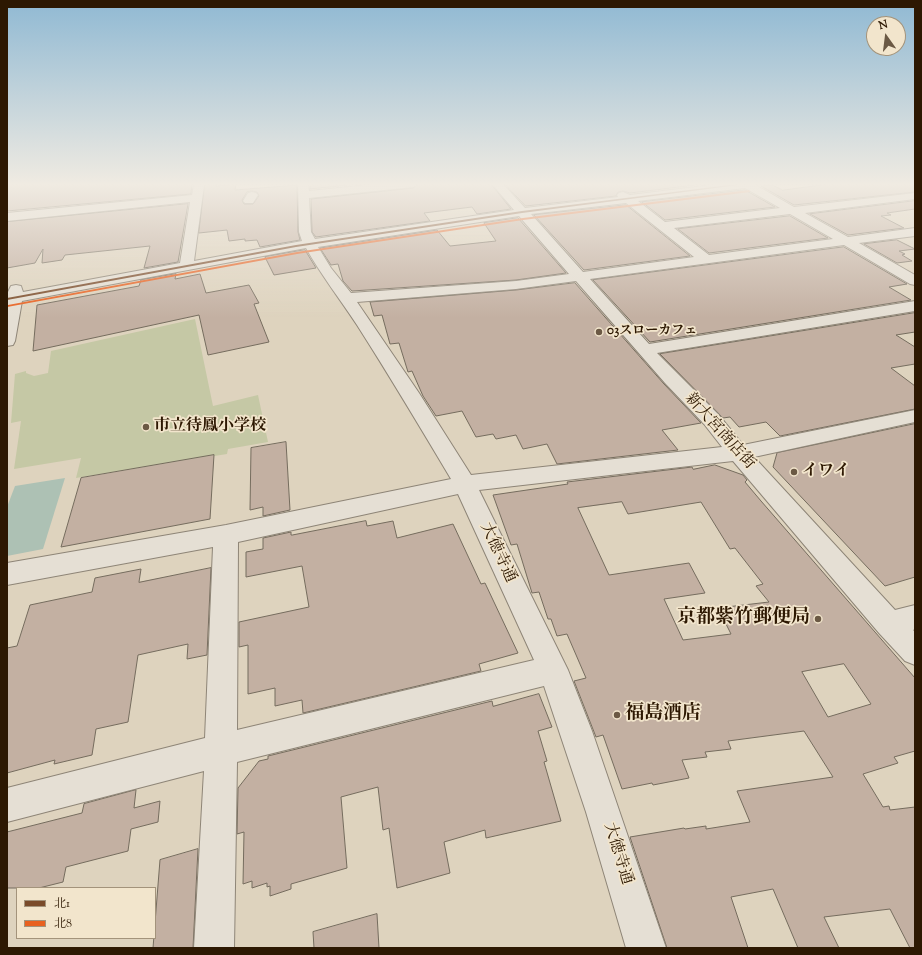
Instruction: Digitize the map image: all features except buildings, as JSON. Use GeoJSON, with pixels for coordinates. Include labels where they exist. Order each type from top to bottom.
{"type":"FeatureCollection","features":[{"type":"Feature","properties":{"kind":"street"},"geometry":{"type":"LineString","coordinates":[[187,262],[192,229]]}},
{"type":"Feature","properties":{"kind":"street","name":"大徳寺通"},"geometry":{"type":"LineString","coordinates":[[306,229],[308,241],[325,270],[347,298],[410,392],[465,484],[553,670],[601,804],[646,948]]}},
{"type":"Feature","properties":{"kind":"street"},"geometry":{"type":"LineString","coordinates":[[7,341],[11,294],[308,241],[390,229]]}},
{"type":"Feature","properties":{"kind":"street","name":"新大宮商店街"},"geometry":{"type":"LineString","coordinates":[[537,229],[671,379],[711,419],[738,453],[915,652]]}},
{"type":"Feature","properties":{"kind":"street"},"geometry":{"type":"LineString","coordinates":[[666,229],[705,259]]}},
{"type":"Feature","properties":{"kind":"street"},"geometry":{"type":"LineString","coordinates":[[823,229],[915,281]]}},
{"type":"Feature","properties":{"kind":"street"},"geometry":{"type":"LineString","coordinates":[[347,298],[516,285],[915,232]]}},
{"type":"Feature","properties":{"kind":"street"},"geometry":{"type":"LineString","coordinates":[[646,350],[915,306]]}},
{"type":"Feature","properties":{"kind":"street"},"geometry":{"type":"LineString","coordinates":[[7,574],[226,535],[465,484],[738,453],[915,416]]}},
{"type":"Feature","properties":{"kind":"street"},"geometry":{"type":"LineString","coordinates":[[214,948],[222,750],[226,535]]}},
{"type":"Feature","properties":{"kind":"street"},"geometry":{"type":"LineString","coordinates":[[889,624],[915,617]]}},
{"type":"Feature","properties":{"kind":"street"},"geometry":{"type":"LineString","coordinates":[[7,804],[553,670]]}},
{"type":"Feature","properties":{"kind":"green space"},"geometry":{"type":"Polygon","coordinates":[[[195,319],[213,406],[258,395],[268,442],[228,449],[227,454],[76,478],[81,458],[14,469],[21,421],[11,423],[15,374],[26,371],[26,373],[34,376],[48,373],[51,351],[195,319]]]}},
{"type":"Feature","properties":{"kind":"shaded area"},"geometry":{"type":"Polygon","coordinates":[[[65,478],[43,549],[7,556],[7,507],[15,486],[65,478]]]}},
{"type":"Feature","properties":{"kind":"transit line","name":"北1"},"geometry":{"type":"LineString","coordinates":[[7,299],[296,246],[412,229]]}},
{"type":"Feature","properties":{"kind":"transit line","name":"北8"},"geometry":{"type":"LineString","coordinates":[[8,306],[297,253],[459,229]]}},
{"type":"Feature","properties":{"kind":"place","name":"03スローカフェ"},"geometry":{"type":"Point","coordinates":[599,332]}},
{"type":"Feature","properties":{"kind":"place","name":"市立待鳳小学校"},"geometry":{"type":"Point","coordinates":[146,427]}},
{"type":"Feature","properties":{"kind":"place","name":"イワイ"},"geometry":{"type":"Point","coordinates":[794,472]}},
{"type":"Feature","properties":{"kind":"place","name":"京都紫竹郵便局"},"geometry":{"type":"Point","coordinates":[818,619]}},
{"type":"Feature","properties":{"kind":"place","name":"福島酒店"},"geometry":{"type":"Point","coordinates":[617,715]}}]}
